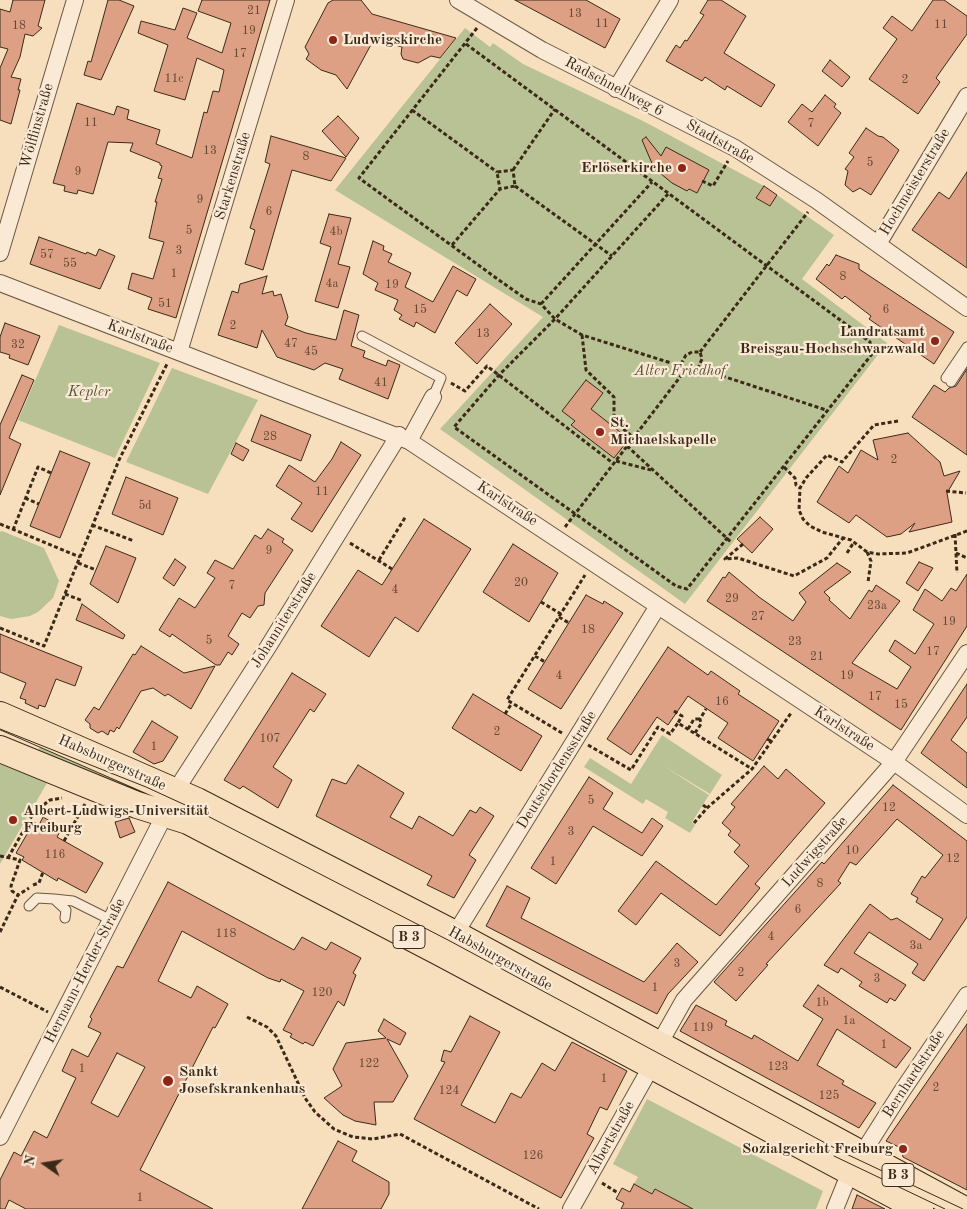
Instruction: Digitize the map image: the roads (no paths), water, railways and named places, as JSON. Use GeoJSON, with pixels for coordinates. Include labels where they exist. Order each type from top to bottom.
{"type":"FeatureCollection","features":[{"type":"Feature","properties":{"kind":"main road","name":"Habsburgerstraße"},"geometry":{"type":"LineString","coordinates":[[0,715],[170,803],[455,934],[655,1056]]}},
{"type":"Feature","properties":{"kind":"main road","name":"Habsburgerstraße"},"geometry":{"type":"LineString","coordinates":[[0,749],[85,799],[170,803],[188,821],[289,873],[655,1056],[856,1163],[963,1209]]}},
{"type":"Feature","properties":{"kind":"main road","name":"Habsburgerstraße"},"geometry":{"type":"LineString","coordinates":[[856,1163],[920,1209]]}},
{"type":"Feature","properties":{"kind":"street","name":"Wölflinstraße"},"geometry":{"type":"LineString","coordinates":[[0,253],[75,0]]}},
{"type":"Feature","properties":{"kind":"street","name":"Starkenstraße"},"geometry":{"type":"LineString","coordinates":[[176,351],[286,0]]}},
{"type":"Feature","properties":{"kind":"street","name":"Stadtstraße"},"geometry":{"type":"LineString","coordinates":[[459,0],[485,18],[616,89],[735,148],[816,200],[878,244]]}},
{"type":"Feature","properties":{"kind":"street"},"geometry":{"type":"LineString","coordinates":[[616,89],[670,0]]}},
{"type":"Feature","properties":{"kind":"street","name":"Hochmeisterstraße"},"geometry":{"type":"LineString","coordinates":[[878,244],[967,96]]}},
{"type":"Feature","properties":{"kind":"street"},"geometry":{"type":"LineString","coordinates":[[878,244],[967,308]]}},
{"type":"Feature","properties":{"kind":"street","name":"Karlstraße"},"geometry":{"type":"LineString","coordinates":[[0,283],[404,438],[558,538],[894,762],[967,815]]}},
{"type":"Feature","properties":{"kind":"street","name":"Johanniterstraße"},"geometry":{"type":"LineString","coordinates":[[170,803],[337,534],[433,397]]}},
{"type":"Feature","properties":{"kind":"street","name":"Deutschordensstraße"},"geometry":{"type":"LineString","coordinates":[[455,934],[658,606]]}},
{"type":"Feature","properties":{"kind":"street","name":"Ludwigstraße"},"geometry":{"type":"LineString","coordinates":[[655,1056],[684,1000],[894,762],[967,653]]}},
{"type":"Feature","properties":{"kind":"street","name":"Hermann-Herder-Straße"},"geometry":{"type":"LineString","coordinates":[[0,1137],[170,803]]}},
{"type":"Feature","properties":{"kind":"street","name":"Bernhardstraße"},"geometry":{"type":"LineString","coordinates":[[835,1209],[856,1163],[967,995]]}},
{"type":"Feature","properties":{"kind":"street","name":"Albertstraße"},"geometry":{"type":"LineString","coordinates":[[571,1209],[655,1056]]}},
{"type":"Feature","properties":{"kind":"lane","name":"Johanniterstraße"},"geometry":{"type":"LineString","coordinates":[[362,336],[441,378],[433,397]]}},
{"type":"Feature","properties":{"kind":"lane"},"geometry":{"type":"LineString","coordinates":[[967,347],[948,380],[967,358]]}},
{"type":"Feature","properties":{"kind":"lane"},"geometry":{"type":"LineString","coordinates":[[29,906],[37,898],[73,901],[111,920]]}},
{"type":"Feature","properties":{"kind":"lane"},"geometry":{"type":"LineString","coordinates":[[54,899],[66,910],[65,918]]}},
{"type":"Feature","properties":{"kind":"tram line"},"geometry":{"type":"LineString","coordinates":[[0,729],[146,787],[194,809],[448,940],[842,1152],[963,1209]]}},
{"type":"Feature","properties":{"kind":"tram line"},"geometry":{"type":"LineString","coordinates":[[834,1156],[945,1209]]}},
{"type":"Feature","properties":{"kind":"place","name":"Ludwigskirche"},"geometry":{"type":"Point","coordinates":[333,40]}},
{"type":"Feature","properties":{"kind":"place","name":"Erlöserkirche"},"geometry":{"type":"Point","coordinates":[682,168]}},
{"type":"Feature","properties":{"kind":"place","name":"Landratsamt Breisgau-Hochschwarzwald"},"geometry":{"type":"Point","coordinates":[935,341]}},
{"type":"Feature","properties":{"kind":"place","name":"St. Michaelskapelle"},"geometry":{"type":"Point","coordinates":[600,432]}},
{"type":"Feature","properties":{"kind":"place","name":"Albert-Ludwigs-Universität Freiburg"},"geometry":{"type":"Point","coordinates":[13,820]}},
{"type":"Feature","properties":{"kind":"place","name":"Sankt Josefskrankenhaus"},"geometry":{"type":"Point","coordinates":[168,1081]}},
{"type":"Feature","properties":{"kind":"place","name":"Sozialgericht Freiburg"},"geometry":{"type":"Point","coordinates":[903,1149]}},
{"type":"Feature","properties":{"kind":"park label","name":"Alter Friedhof"},"geometry":{"type":"Point","coordinates":[680,371]}},
{"type":"Feature","properties":{"kind":"park label","name":"Kepler"},"geometry":{"type":"Point","coordinates":[89,392]}}]}
